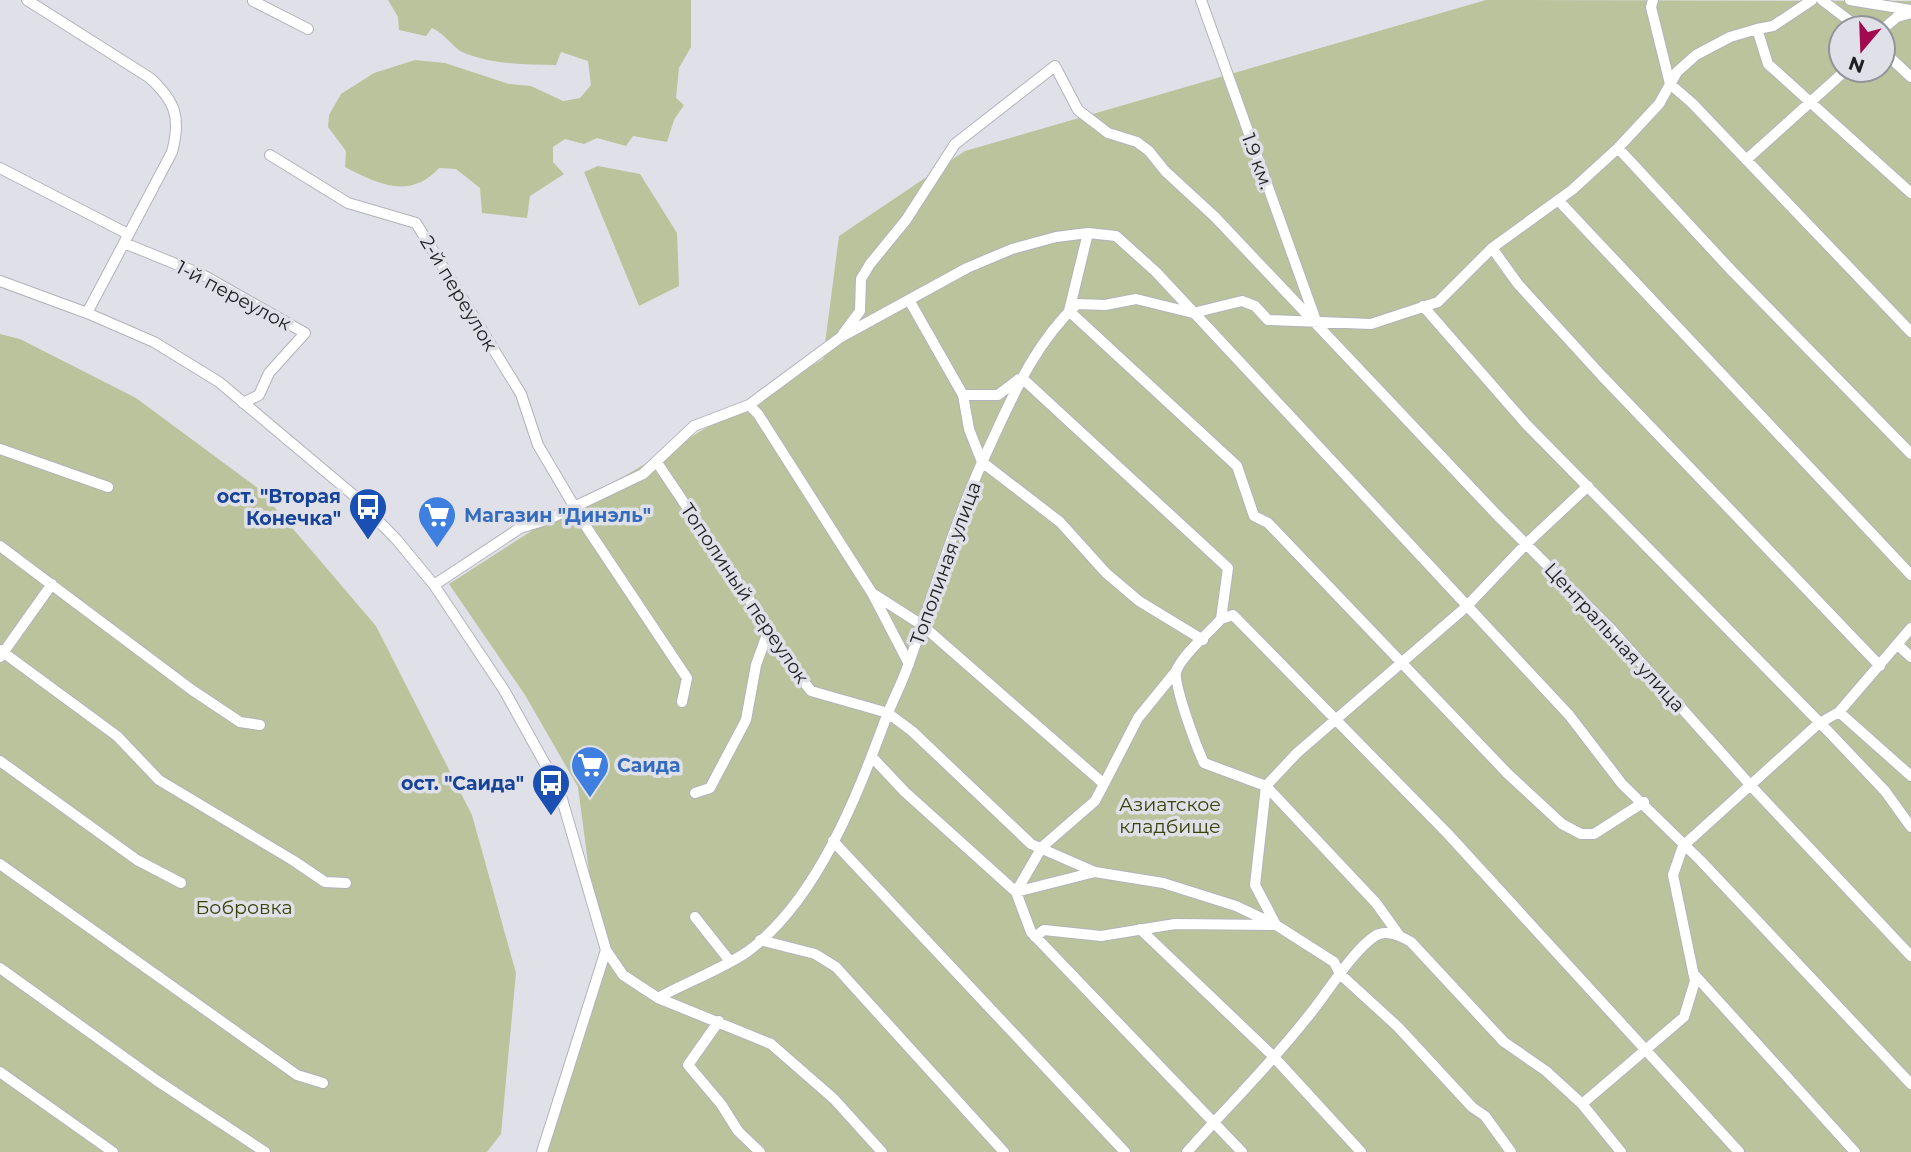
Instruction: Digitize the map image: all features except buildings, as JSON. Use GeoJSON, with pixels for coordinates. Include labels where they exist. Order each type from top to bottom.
{"type":"FeatureCollection","features":[{"type":"Feature","properties":{"kind":"street"},"geometry":{"type":"LineString","coordinates":[[27,0],[150,78],[172,104],[178,129],[172,152],[87,313]]}},
{"type":"Feature","properties":{"kind":"street"},"geometry":{"type":"LineString","coordinates":[[252,0],[308,29]]}},
{"type":"Feature","properties":{"kind":"street","name":"1.9 км."},"geometry":{"type":"LineString","coordinates":[[1200,0],[1316,321]]}},
{"type":"Feature","properties":{"kind":"street"},"geometry":{"type":"LineString","coordinates":[[1653,0],[1651,6],[1670,84],[1911,332]]}},
{"type":"Feature","properties":{"kind":"street"},"geometry":{"type":"LineString","coordinates":[[1069,311],[1077,304],[1105,305],[1136,299],[1193,313],[1242,301],[1255,306],[1268,320],[1371,324],[1437,302],[1454,289],[1492,248],[1558,200],[1618,148],[1659,104],[1677,72],[1696,55],[1730,37],[1773,26],[1812,0]]}},
{"type":"Feature","properties":{"kind":"street"},"geometry":{"type":"LineString","coordinates":[[1822,0],[1840,14]]}},
{"type":"Feature","properties":{"kind":"street"},"geometry":{"type":"LineString","coordinates":[[1850,0],[1911,11]]}},
{"type":"Feature","properties":{"kind":"street"},"geometry":{"type":"LineString","coordinates":[[1757,29],[1768,64],[1911,193]]}},
{"type":"Feature","properties":{"kind":"street"},"geometry":{"type":"LineString","coordinates":[[1897,64],[1911,76]]}},
{"type":"Feature","properties":{"kind":"street","name":"Центральная улица"},"geometry":{"type":"LineString","coordinates":[[841,337],[860,311],[861,279],[906,220],[956,144],[1055,66],[1078,110],[1108,133],[1137,142],[1149,151],[1165,172],[1215,217],[1526,544],[1611,629],[1752,787],[1911,956]]}},
{"type":"Feature","properties":{"kind":"street"},"geometry":{"type":"LineString","coordinates":[[1746,160],[1831,84]]}},
{"type":"Feature","properties":{"kind":"street"},"geometry":{"type":"LineString","coordinates":[[1618,148],[1732,271],[1911,454]]}},
{"type":"Feature","properties":{"kind":"street","name":"2-й переулок"},"geometry":{"type":"LineString","coordinates":[[270,155],[348,203],[416,223],[521,394],[538,444],[587,527],[687,678],[682,702]]}},
{"type":"Feature","properties":{"kind":"street","name":"1-й переулок"},"geometry":{"type":"LineString","coordinates":[[0,168],[126,239],[203,275],[306,333],[270,373],[259,395],[243,403]]}},
{"type":"Feature","properties":{"kind":"street"},"geometry":{"type":"LineString","coordinates":[[1558,200],[1911,575]]}},
{"type":"Feature","properties":{"kind":"street"},"geometry":{"type":"LineString","coordinates":[[434,585],[520,528],[623,485],[658,464],[694,426],[749,405],[841,337],[967,268],[1012,249],[1056,237],[1088,233],[1116,236],[1156,272],[1569,715],[1622,784],[1644,802],[1911,1084]]}},
{"type":"Feature","properties":{"kind":"street"},"geometry":{"type":"LineString","coordinates":[[1069,311],[1088,233]]}},
{"type":"Feature","properties":{"kind":"street"},"geometry":{"type":"LineString","coordinates":[[1492,248],[1518,285],[1602,376],[1880,666]]}},
{"type":"Feature","properties":{"kind":"street"},"geometry":{"type":"LineString","coordinates":[[0,281],[87,313],[154,342],[197,366],[351,493],[397,540],[434,585],[504,690],[559,789],[606,950],[623,975],[658,998],[771,1044],[834,1099],[882,1152]]}},
{"type":"Feature","properties":{"kind":"street"},"geometry":{"type":"LineString","coordinates":[[909,300],[963,395],[970,429],[982,461],[1060,522],[1106,573],[1139,601],[1203,640]]}},
{"type":"Feature","properties":{"kind":"street"},"geometry":{"type":"LineString","coordinates":[[1423,306],[1526,424],[1885,791],[1911,827]]}},
{"type":"Feature","properties":{"kind":"street"},"geometry":{"type":"LineString","coordinates":[[1069,311],[1237,466],[1254,516],[1268,523],[1510,776],[1562,824],[1581,834],[1594,834],[1644,802]]}},
{"type":"Feature","properties":{"kind":"street","name":"Тополиная улица"},"geometry":{"type":"LineString","coordinates":[[658,998],[746,953],[799,900],[832,841],[872,757],[909,664],[951,538],[982,461],[1022,378],[1047,338],[1069,311]]}},
{"type":"Feature","properties":{"kind":"street"},"geometry":{"type":"LineString","coordinates":[[963,395],[998,396],[1022,378],[1228,568],[1221,619]]}},
{"type":"Feature","properties":{"kind":"street"},"geometry":{"type":"LineString","coordinates":[[749,405],[758,414],[872,593],[909,664]]}},
{"type":"Feature","properties":{"kind":"street"},"geometry":{"type":"LineString","coordinates":[[0,449],[108,487]]}},
{"type":"Feature","properties":{"kind":"street","name":"Тополиный переулок"},"geometry":{"type":"LineString","coordinates":[[658,464],[769,629],[775,645],[811,691],[888,713]]}},
{"type":"Feature","properties":{"kind":"street"},"geometry":{"type":"LineString","coordinates":[[1276,925],[1255,885],[1266,786],[1297,753],[1466,607],[1526,544],[1588,486]]}},
{"type":"Feature","properties":{"kind":"street"},"geometry":{"type":"LineString","coordinates":[[0,546],[192,690],[240,722],[260,725]]}},
{"type":"Feature","properties":{"kind":"street"},"geometry":{"type":"LineString","coordinates":[[52,584],[1,654],[117,736],[159,780],[295,861],[324,882],[346,883]]}},
{"type":"Feature","properties":{"kind":"street"},"geometry":{"type":"LineString","coordinates":[[872,593],[922,625],[1104,784]]}},
{"type":"Feature","properties":{"kind":"street"},"geometry":{"type":"LineString","coordinates":[[1016,892],[1042,846],[1095,801],[1138,718],[1221,619],[1233,615],[1448,834],[1740,1152]]}},
{"type":"Feature","properties":{"kind":"street"},"geometry":{"type":"LineString","coordinates":[[1582,1104],[1684,1017],[1695,981],[1673,875],[1684,846],[1752,787],[1818,724],[1839,712],[1911,628]]}},
{"type":"Feature","properties":{"kind":"street"},"geometry":{"type":"LineString","coordinates":[[695,793],[710,788],[746,720],[756,665],[769,629]]}},
{"type":"Feature","properties":{"kind":"street"},"geometry":{"type":"LineString","coordinates":[[1898,645],[1911,657]]}},
{"type":"Feature","properties":{"kind":"street"},"geometry":{"type":"LineString","coordinates":[[1177,670],[1175,684],[1187,710],[1193,739],[1204,763],[1266,786],[1376,903],[1381,914],[1399,935],[1410,942],[1504,1042],[1546,1072],[1582,1104],[1621,1152]]}},
{"type":"Feature","properties":{"kind":"street"},"geometry":{"type":"LineString","coordinates":[[1839,712],[1911,776]]}},
{"type":"Feature","properties":{"kind":"street"},"geometry":{"type":"LineString","coordinates":[[888,713],[912,731],[1031,844],[1042,846],[1095,872],[1163,883],[1236,906],[1276,925],[1334,962],[1340,974],[1398,1027],[1472,1107],[1485,1116],[1511,1152]]}},
{"type":"Feature","properties":{"kind":"street"},"geometry":{"type":"LineString","coordinates":[[872,757],[905,792],[1016,892],[1035,937],[1242,1152]]}},
{"type":"Feature","properties":{"kind":"street"},"geometry":{"type":"LineString","coordinates":[[0,761],[137,860],[181,883]]}},
{"type":"Feature","properties":{"kind":"street"},"geometry":{"type":"LineString","coordinates":[[832,841],[1125,1152]]}},
{"type":"Feature","properties":{"kind":"street"},"geometry":{"type":"LineString","coordinates":[[0,864],[297,1075],[323,1083]]}},
{"type":"Feature","properties":{"kind":"street"},"geometry":{"type":"LineString","coordinates":[[1016,892],[1095,872]]}},
{"type":"Feature","properties":{"kind":"street"},"geometry":{"type":"LineString","coordinates":[[1187,1152],[1306,1020],[1340,974],[1376,936],[1381,914]]}},
{"type":"Feature","properties":{"kind":"street"},"geometry":{"type":"LineString","coordinates":[[695,917],[729,960]]}},
{"type":"Feature","properties":{"kind":"street"},"geometry":{"type":"LineString","coordinates":[[1035,937],[1044,930],[1101,936],[1175,924],[1276,925]]}},
{"type":"Feature","properties":{"kind":"street"},"geometry":{"type":"LineString","coordinates":[[1140,929],[1273,1056],[1361,1152]]}},
{"type":"Feature","properties":{"kind":"street"},"geometry":{"type":"LineString","coordinates":[[1376,936],[1399,935]]}},
{"type":"Feature","properties":{"kind":"street"},"geometry":{"type":"LineString","coordinates":[[761,940],[814,954],[836,967],[1004,1152]]}},
{"type":"Feature","properties":{"kind":"street"},"geometry":{"type":"LineString","coordinates":[[542,1152],[606,950]]}},
{"type":"Feature","properties":{"kind":"street"},"geometry":{"type":"LineString","coordinates":[[0,968],[156,1080],[265,1152]]}},
{"type":"Feature","properties":{"kind":"street"},"geometry":{"type":"LineString","coordinates":[[1693,974],[1855,1152]]}},
{"type":"Feature","properties":{"kind":"street"},"geometry":{"type":"LineString","coordinates":[[719,1021],[688,1065],[738,1131],[760,1152]]}},
{"type":"Feature","properties":{"kind":"street"},"geometry":{"type":"LineString","coordinates":[[0,1072],[113,1152]]}},
{"type":"Feature","properties":{"kind":"green space"},"geometry":{"type":"Polygon","coordinates":[[[388,0],[691,0],[691,47],[679,68],[676,98],[684,105],[674,120],[667,142],[633,136],[626,146],[597,138],[584,144],[565,139],[553,147],[553,162],[564,174],[530,196],[527,218],[482,213],[480,188],[456,169],[439,168],[417,184],[405,186],[394,186],[370,179],[345,167],[346,151],[328,127],[329,115],[341,94],[374,73],[415,60],[445,63],[509,84],[531,86],[563,101],[580,98],[591,85],[588,61],[561,52],[556,65],[497,62],[462,52],[432,28],[426,36],[399,30],[398,17],[388,0]]]}},
{"type":"Feature","properties":{"kind":"green space","name":"Азиатское кладбище"},"geometry":{"type":"Polygon","coordinates":[[[1486,0],[1911,1],[1911,1152],[543,1152],[606,950],[589,871],[578,787],[525,695],[449,584],[533,530],[823,359],[839,236],[965,151],[1486,0]]]}},
{"type":"Feature","properties":{"kind":"green space"},"geometry":{"type":"Polygon","coordinates":[[[598,166],[640,174],[677,233],[679,286],[639,306],[584,172],[598,166]]]}},
{"type":"Feature","properties":{"kind":"green space","name":"Бобровка"},"geometry":{"type":"Polygon","coordinates":[[[0,334],[20,339],[136,398],[259,489],[376,626],[472,815],[516,973],[501,1134],[487,1152],[0,1152],[0,334]]]}},
{"type":"Feature","properties":{"kind":"place","name":"ост. \"Вторая Конечка\""},"geometry":{"type":"Point","coordinates":[368,541]}},
{"type":"Feature","properties":{"kind":"place","name":"Магазин \"Динэль\""},"geometry":{"type":"Point","coordinates":[437,549]}},
{"type":"Feature","properties":{"kind":"place","name":"Саида"},"geometry":{"type":"Point","coordinates":[590,799]}},
{"type":"Feature","properties":{"kind":"place","name":"ост. \"Саида\""},"geometry":{"type":"Point","coordinates":[551,817]}}]}
